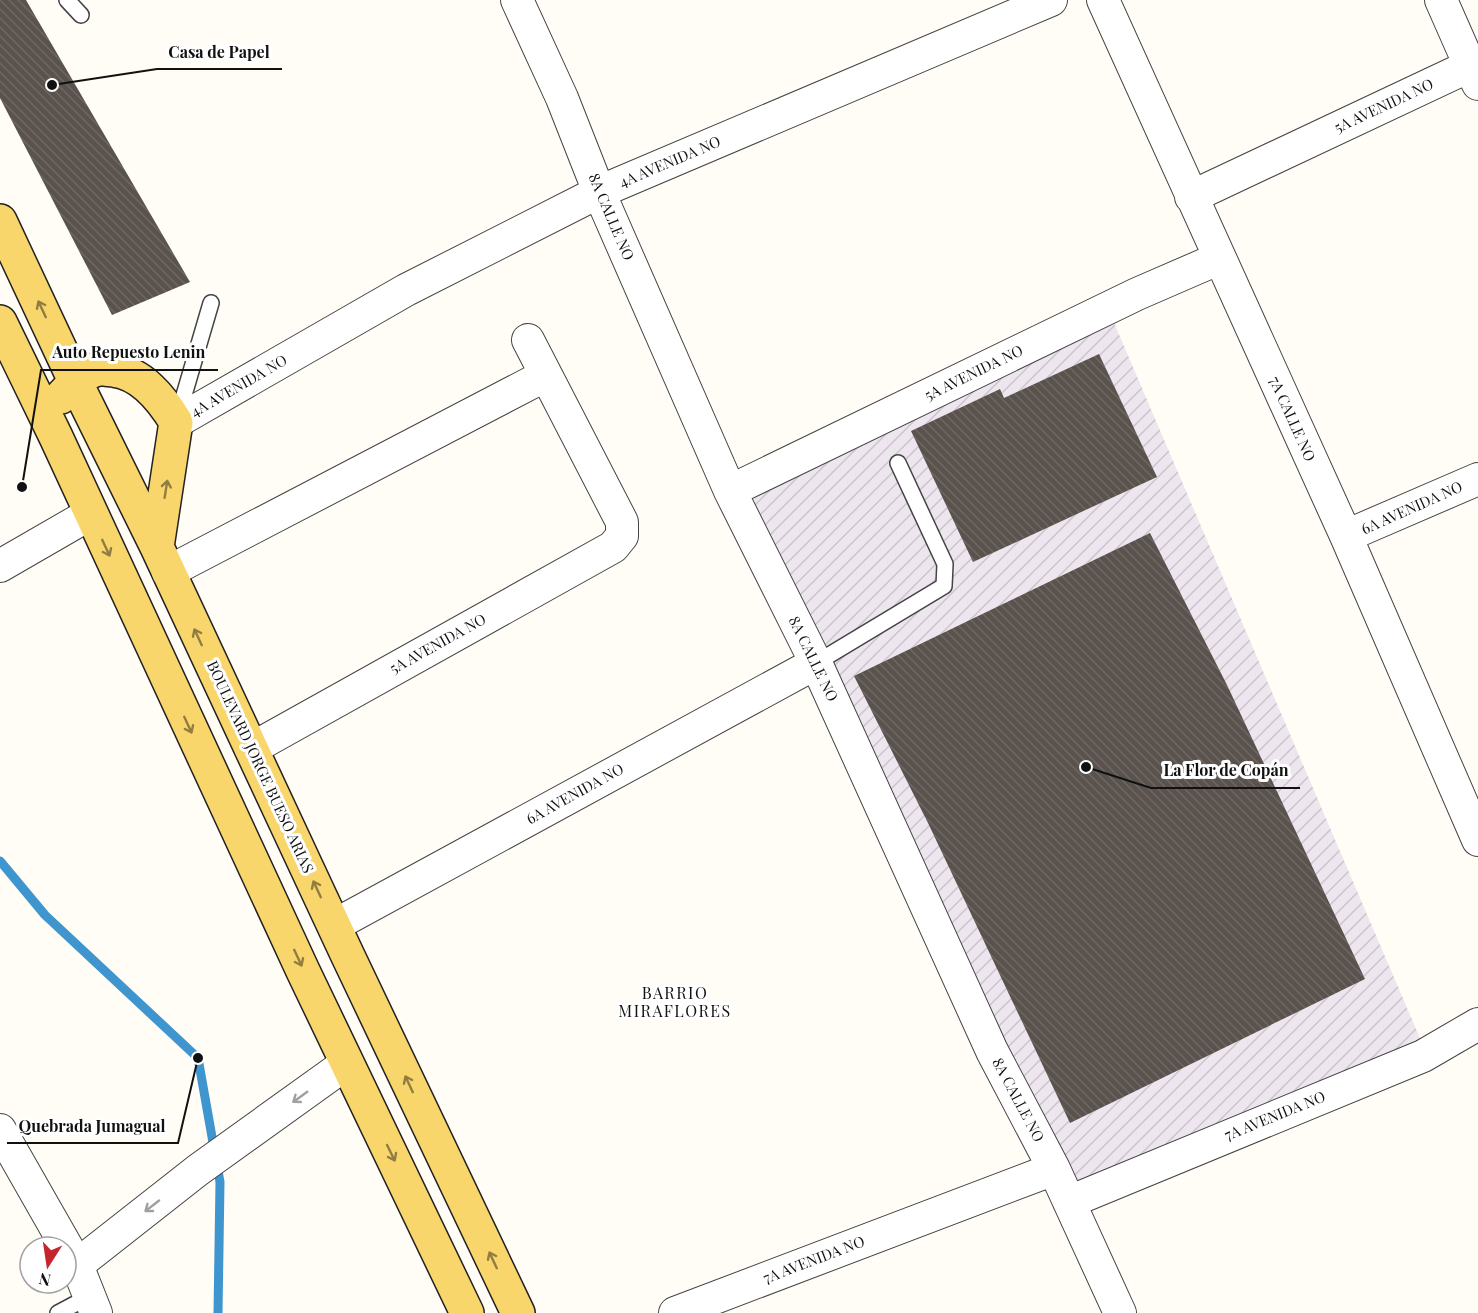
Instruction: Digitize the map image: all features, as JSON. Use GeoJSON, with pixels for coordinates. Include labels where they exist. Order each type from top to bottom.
{"type":"FeatureCollection","features":[{"type":"Feature","properties":{"kind":"main road","name":"BOULEVARD JORGE BUESO ARIAS"},"geometry":{"type":"LineString","coordinates":[[0,221],[518,1313]]}},
{"type":"Feature","properties":{"kind":"main road"},"geometry":{"type":"LineString","coordinates":[[0,322],[56,437],[347,1063],[467,1313]]}},
{"type":"Feature","properties":{"kind":"main road"},"geometry":{"type":"LineString","coordinates":[[56,437],[57,410],[61,398],[75,381],[99,369],[126,371],[145,384],[166,405],[176,422],[162,560]]}},
{"type":"Feature","properties":{"kind":"street","name":"8A CALLE NO"},"geometry":{"type":"LineString","coordinates":[[517,0],[562,98],[599,192],[730,491],[816,663],[992,1051],[1054,1169],[1120,1313]]}},
{"type":"Feature","properties":{"kind":"street","name":"4A AVENIDA NO"},"geometry":{"type":"LineString","coordinates":[[176,422],[406,290],[599,192],[1051,0]]}},
{"type":"Feature","properties":{"kind":"street","name":"7A CALLE NO"},"geometry":{"type":"LineString","coordinates":[[1103,0],[1346,537],[1478,840]]}},
{"type":"Feature","properties":{"kind":"street"},"geometry":{"type":"LineString","coordinates":[[1441,0],[1475,71]]}},
{"type":"Feature","properties":{"kind":"street","name":"5A AVENIDA NO"},"geometry":{"type":"LineString","coordinates":[[1191,197],[1475,71]]}},
{"type":"Feature","properties":{"kind":"street","name":"5A AVENIDA NO"},"geometry":{"type":"LineString","coordinates":[[730,491],[1127,300],[1220,258]]}},
{"type":"Feature","properties":{"kind":"street"},"geometry":{"type":"LineString","coordinates":[[162,560],[546,375],[528,340]]}},
{"type":"Feature","properties":{"kind":"street","name":"5A AVENIDA NO"},"geometry":{"type":"LineString","coordinates":[[250,748],[613,547],[622,536],[622,522],[546,375]]}},
{"type":"Feature","properties":{"kind":"street","name":"6A AVENIDA NO"},"geometry":{"type":"LineString","coordinates":[[1346,537],[1478,479]]}},
{"type":"Feature","properties":{"kind":"street"},"geometry":{"type":"LineString","coordinates":[[0,566],[90,514]]}},
{"type":"Feature","properties":{"kind":"street","name":"6A AVENIDA NO"},"geometry":{"type":"LineString","coordinates":[[334,925],[816,663]]}},
{"type":"Feature","properties":{"kind":"street","name":"7A AVENIDA NO"},"geometry":{"type":"LineString","coordinates":[[1069,1202],[1423,1056],[1478,1024]]}},
{"type":"Feature","properties":{"kind":"street"},"geometry":{"type":"LineString","coordinates":[[78,1264],[198,1170],[347,1063]]}},
{"type":"Feature","properties":{"kind":"street"},"geometry":{"type":"LineString","coordinates":[[0,1130],[60,1235]]}},
{"type":"Feature","properties":{"kind":"street","name":"7A AVENIDA NO"},"geometry":{"type":"LineString","coordinates":[[675,1313],[1054,1169]]}},
{"type":"Feature","properties":{"kind":"street"},"geometry":{"type":"LineString","coordinates":[[78,1267],[93,1304]]}},
{"type":"Feature","properties":{"kind":"lane"},"geometry":{"type":"LineString","coordinates":[[67,0],[81,15]]}},
{"type":"Feature","properties":{"kind":"lane"},"geometry":{"type":"LineString","coordinates":[[176,422],[211,303]]}},
{"type":"Feature","properties":{"kind":"lane"},"geometry":{"type":"LineString","coordinates":[[816,663],[944,586],[945,564],[898,463]]}},
{"type":"Feature","properties":{"kind":"lane"},"geometry":{"type":"LineString","coordinates":[[58,1313],[93,1304]]}},
{"type":"Feature","properties":{"kind":"shaded area"},"geometry":{"type":"Polygon","coordinates":[[[1106,304],[1425,1050],[1073,1195],[733,485],[1106,304]]]}},
{"type":"Feature","properties":{"kind":"building"},"geometry":{"type":"Polygon","coordinates":[[[0,0],[26,0],[190,282],[112,315],[0,98],[0,0]]]}},
{"type":"Feature","properties":{"kind":"building"},"geometry":{"type":"Polygon","coordinates":[[[1099,354],[1157,477],[973,562],[911,431],[1000,389],[1004,398],[1099,354]]]}},
{"type":"Feature","properties":{"kind":"building"},"geometry":{"type":"Polygon","coordinates":[[[1150,533],[1227,685],[1365,979],[1070,1123],[928,823],[854,676],[1150,533]]]}},
{"type":"Feature","properties":{"kind":"waterway"},"geometry":{"type":"LineString","coordinates":[[0,861],[45,915],[198,1058],[220,1182],[218,1313]]}},
{"type":"Feature","properties":{"kind":"place","name":"Casa de Papel"},"geometry":{"type":"Point","coordinates":[52,85]}},
{"type":"Feature","properties":{"kind":"place","name":"Auto Repuesto Lenin"},"geometry":{"type":"Point","coordinates":[22,487]}},
{"type":"Feature","properties":{"kind":"place","name":"La Flor de Copán"},"geometry":{"type":"Point","coordinates":[1086,767]}},
{"type":"Feature","properties":{"kind":"place","name":"Quebrada Jumagual"},"geometry":{"type":"Point","coordinates":[198,1058]}},
{"type":"Feature","properties":{"kind":"district","name":"BARRIO MIRAFLORES"},"geometry":{"type":"Point","coordinates":[675,1002]}}]}
